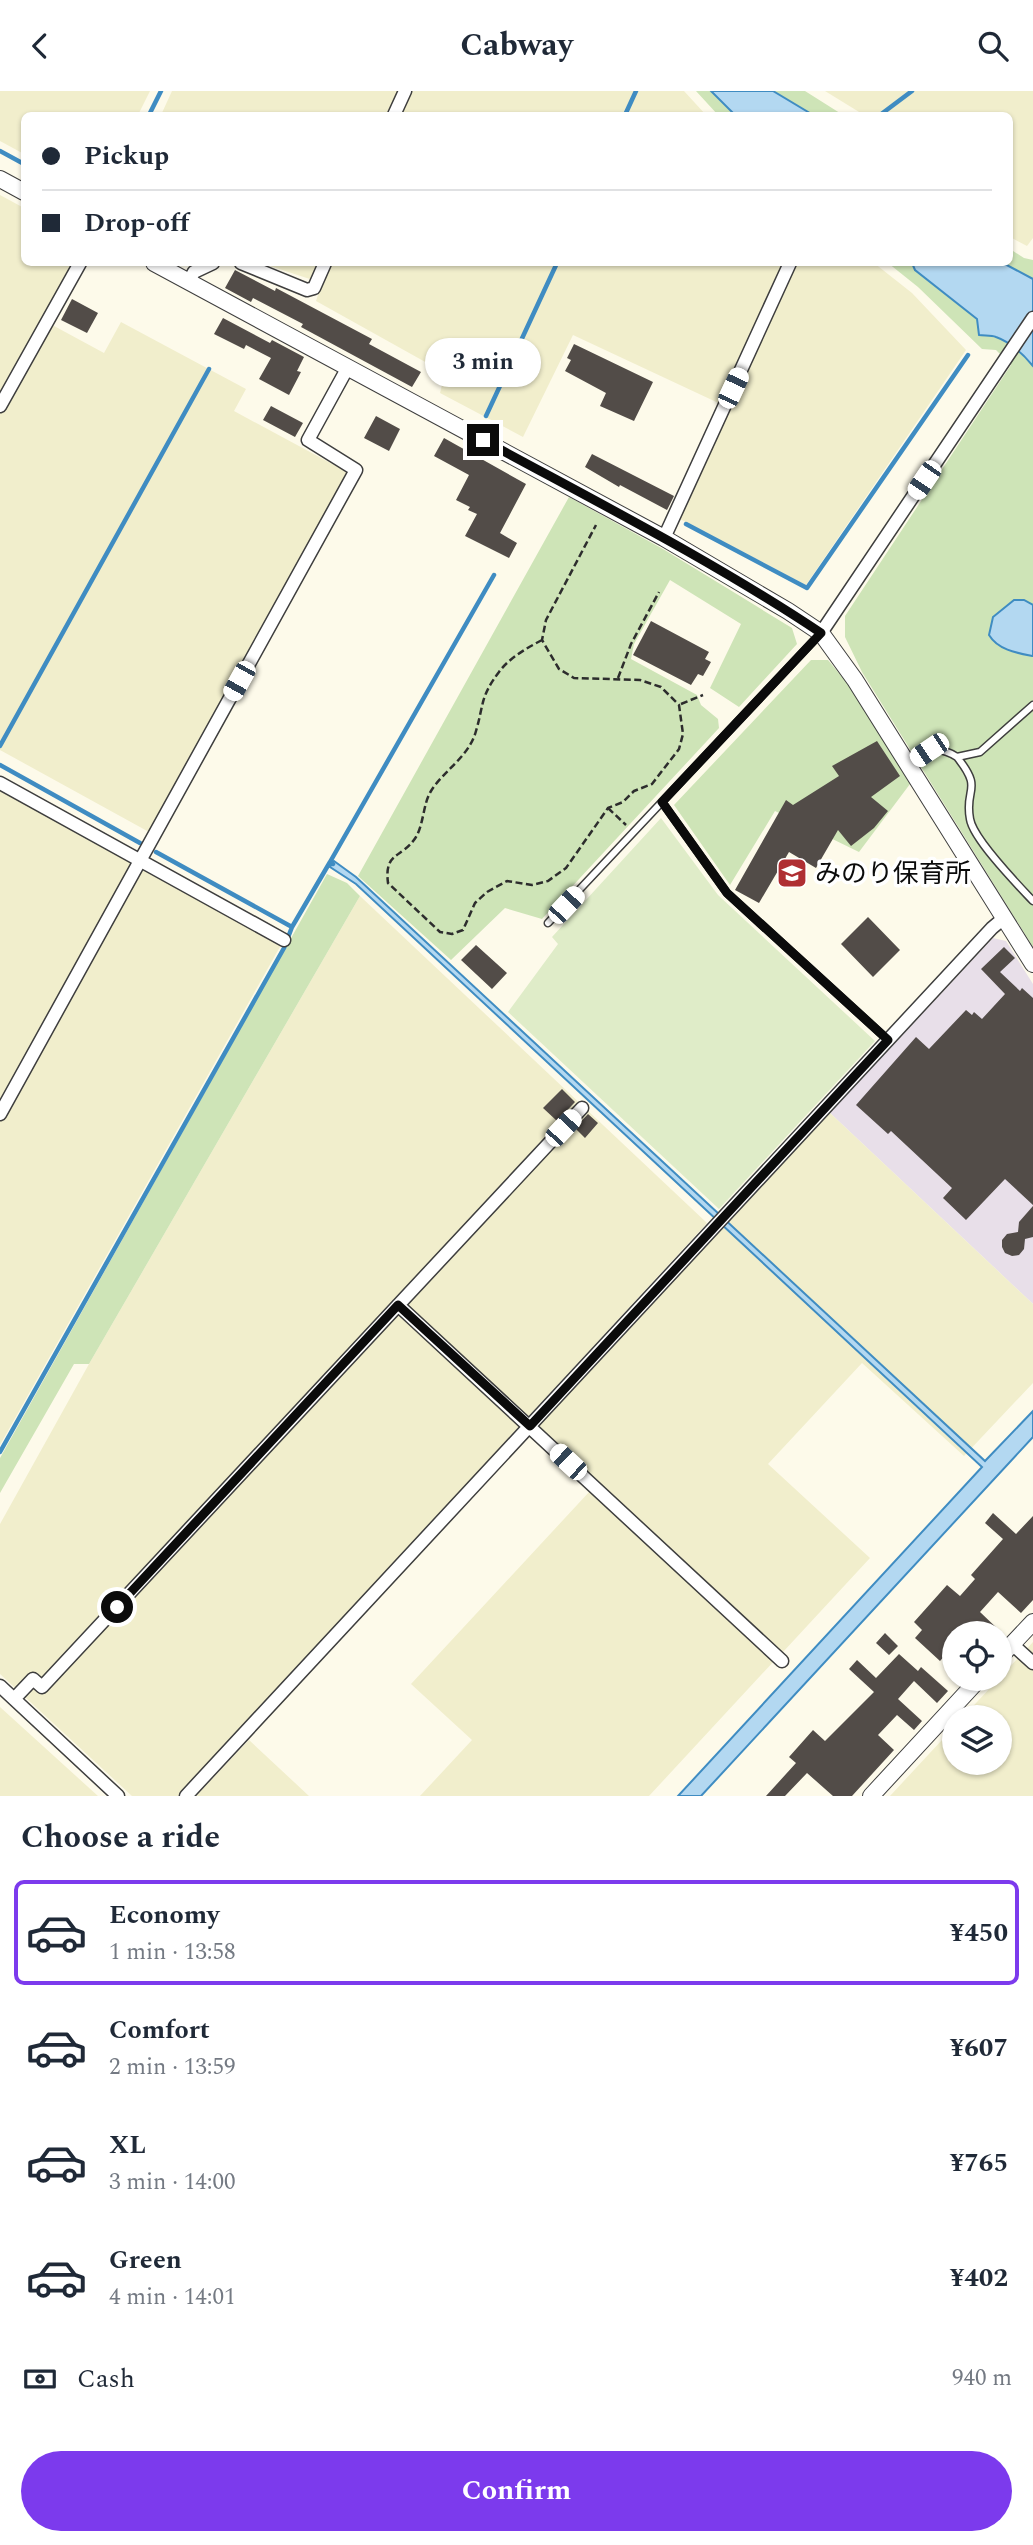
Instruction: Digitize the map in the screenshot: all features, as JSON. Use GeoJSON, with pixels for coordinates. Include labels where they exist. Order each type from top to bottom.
{"type":"FeatureCollection","features":[{"type":"Feature","properties":{"kind":"street"},"geometry":{"type":"LineString","coordinates":[[395,112],[405,91]]}},
{"type":"Feature","properties":{"kind":"street"},"geometry":{"type":"LineString","coordinates":[[0,179],[21,191]]}},
{"type":"Feature","properties":{"kind":"street"},"geometry":{"type":"LineString","coordinates":[[0,406],[77,266]]}},
{"type":"Feature","properties":{"kind":"street"},"geometry":{"type":"LineString","coordinates":[[160,266],[664,538],[821,633],[855,680],[1033,964]]}},
{"type":"Feature","properties":{"kind":"street"},"geometry":{"type":"LineString","coordinates":[[188,281],[201,266]]}},
{"type":"Feature","properties":{"kind":"street"},"geometry":{"type":"LineString","coordinates":[[248,266],[307,290],[314,288],[325,266]]}},
{"type":"Feature","properties":{"kind":"street"},"geometry":{"type":"LineString","coordinates":[[664,538],[789,266]]}},
{"type":"Feature","properties":{"kind":"street"},"geometry":{"type":"LineString","coordinates":[[821,633],[1033,319]]}},
{"type":"Feature","properties":{"kind":"street"},"geometry":{"type":"LineString","coordinates":[[0,1114],[356,470],[308,440],[348,367]]}},
{"type":"Feature","properties":{"kind":"street"},"geometry":{"type":"LineString","coordinates":[[0,783],[284,940]]}},
{"type":"Feature","properties":{"kind":"street"},"geometry":{"type":"LineString","coordinates":[[186,1796],[1004,918]]}},
{"type":"Feature","properties":{"kind":"street"},"geometry":{"type":"LineString","coordinates":[[14,1699],[33,1679],[42,1687],[582,1108]]}},
{"type":"Feature","properties":{"kind":"street"},"geometry":{"type":"LineString","coordinates":[[398,1305],[782,1661]]}},
{"type":"Feature","properties":{"kind":"street"},"geometry":{"type":"LineString","coordinates":[[1033,1622],[1012,1644],[1033,1663]]}},
{"type":"Feature","properties":{"kind":"street"},"geometry":{"type":"LineString","coordinates":[[0,1686],[118,1796]]}},
{"type":"Feature","properties":{"kind":"street"},"geometry":{"type":"LineString","coordinates":[[872,1796],[969,1691]]}},
{"type":"Feature","properties":{"kind":"lane"},"geometry":{"type":"LineString","coordinates":[[548,923],[821,633]]}},
{"type":"Feature","properties":{"kind":"lane"},"geometry":{"type":"LineString","coordinates":[[957,757],[980,753],[1033,705]]}},
{"type":"Feature","properties":{"kind":"lane"},"geometry":{"type":"LineString","coordinates":[[908,764],[929,750],[947,751],[957,757],[970,773],[973,786],[970,821],[998,864],[1033,901]]}},
{"type":"Feature","properties":{"kind":"lane"},"geometry":{"type":"LineString","coordinates":[[662,802],[727,893],[888,1040]]}},
{"type":"Feature","properties":{"kind":"path"},"geometry":{"type":"LineString","coordinates":[[542,640],[526,648],[501,668],[484,693],[476,732],[461,758],[430,792],[417,836],[391,858],[386,869],[388,883],[440,932],[452,934],[463,930],[475,903],[487,892],[507,881],[532,885],[548,881],[566,868],[608,809],[623,802],[634,791],[652,784],[679,750],[683,734],[679,705],[662,687],[640,680],[574,678],[559,669],[542,640],[546,620],[596,526]]}},
{"type":"Feature","properties":{"kind":"path"},"geometry":{"type":"LineString","coordinates":[[618,678],[631,644],[659,592]]}},
{"type":"Feature","properties":{"kind":"path"},"geometry":{"type":"LineString","coordinates":[[679,705],[704,695]]}},
{"type":"Feature","properties":{"kind":"path"},"geometry":{"type":"LineString","coordinates":[[608,809],[634,831]]}},
{"type":"Feature","properties":{"kind":"shaded area"},"geometry":{"type":"Polygon","coordinates":[[[0,91],[150,91],[140,112],[21,112],[21,152],[0,141],[0,91]]]}},
{"type":"Feature","properties":{"kind":"shaded area"},"geometry":{"type":"Polygon","coordinates":[[[172,91],[684,91],[703,112],[162,112],[172,91]]]}},
{"type":"Feature","properties":{"kind":"shaded area"},"geometry":{"type":"Polygon","coordinates":[[[825,91],[1033,91],[1033,238],[1027,246],[1013,239],[1013,112],[859,112],[825,91]]]}},
{"type":"Feature","properties":{"kind":"shaded area"},"geometry":{"type":"Polygon","coordinates":[[[0,195],[21,206],[21,266],[72,266],[43,320],[104,353],[121,322],[246,389],[234,411],[347,472],[149,832],[0,750],[0,195]]]}},
{"type":"Feature","properties":{"kind":"shaded area"},"geometry":{"type":"Polygon","coordinates":[[[270,266],[878,266],[912,293],[966,350],[806,585],[680,519],[727,407],[573,335],[523,437],[440,393],[445,373],[316,301],[322,283],[270,266]]]}},
{"type":"Feature","properties":{"kind":"shaded area"},"geometry":{"type":"Polygon","coordinates":[[[0,790],[281,945],[0,1445],[0,790]]]}},
{"type":"Feature","properties":{"kind":"shaded area"},"geometry":{"type":"Polygon","coordinates":[[[360,896],[707,1223],[178,1796],[132,1796],[0,1674],[0,1524],[89,1364],[360,896]]]}},
{"type":"Feature","properties":{"kind":"shaded area"},"geometry":{"type":"Polygon","coordinates":[[[993,938],[1006,941],[1033,984],[1033,1304],[830,1113],[993,938]]]}},
{"type":"Feature","properties":{"kind":"shaded area"},"geometry":{"type":"Polygon","coordinates":[[[830,1113],[1033,1304],[1033,1383],[964,1456],[862,1363],[768,1464],[870,1558],[783,1652],[538,1427],[830,1113]]]}},
{"type":"Feature","properties":{"kind":"shaded area"},"geometry":{"type":"Polygon","coordinates":[[[590,1491],[775,1660],[649,1796],[420,1796],[472,1740],[411,1684],[590,1491]]]}},
{"type":"Feature","properties":{"kind":"shaded area"},"geometry":{"type":"Polygon","coordinates":[[[1033,1642],[1033,1796],[890,1796],[942,1740],[942,1775],[1012,1775],[1012,1705],[974,1705],[987,1691],[1012,1691],[1012,1664],[1033,1642]]]}},
{"type":"Feature","properties":{"kind":"shaded area"},"geometry":{"type":"Polygon","coordinates":[[[0,1707],[98,1796],[0,1796],[0,1707]]]}},
{"type":"Feature","properties":{"kind":"shaded area"},"geometry":{"type":"Polygon","coordinates":[[[249,1740],[309,1796],[196,1796],[249,1740]]]}},
{"type":"Feature","properties":{"kind":"green space"},"geometry":{"type":"Polygon","coordinates":[[[696,91],[711,91],[732,112],[715,112],[696,91]]]}},
{"type":"Feature","properties":{"kind":"green space"},"geometry":{"type":"Polygon","coordinates":[[[774,91],[805,91],[838,112],[808,112],[774,91]]]}},
{"type":"Feature","properties":{"kind":"green space"},"geometry":{"type":"Polygon","coordinates":[[[1013,251],[1033,260],[1033,279],[1009,266],[1013,266],[1013,251]]]}},
{"type":"Feature","properties":{"kind":"green space"},"geometry":{"type":"Polygon","coordinates":[[[892,266],[914,266],[915,270],[977,319],[982,336],[995,336],[1007,343],[1033,335],[1033,947],[862,672],[845,637],[845,616],[1011,365],[996,350],[982,349],[918,287],[892,266]]]}},
{"type":"Feature","properties":{"kind":"green space"},"geometry":{"type":"Polygon","coordinates":[[[569,497],[663,549],[792,628],[797,644],[739,707],[710,688],[741,624],[670,580],[634,644],[631,659],[697,695],[701,705],[718,719],[719,728],[542,919],[505,908],[451,960],[358,876],[569,497]]]}},
{"type":"Feature","properties":{"kind":"green space"},"geometry":{"type":"Polygon","coordinates":[[[811,660],[828,660],[857,695],[910,784],[859,852],[775,811],[730,885],[674,805],[811,660]]]}},
{"type":"Feature","properties":{"kind":"green space"},"geometry":{"type":"Polygon","coordinates":[[[661,818],[718,895],[875,1041],[719,1209],[508,1012],[558,944],[552,937],[661,818]]]}},
{"type":"Feature","properties":{"kind":"green space"},"geometry":{"type":"Polygon","coordinates":[[[327,874],[347,883],[360,896],[89,1364],[74,1364],[0,1493],[0,1458],[327,874]]]}},
{"type":"Feature","properties":{"kind":"water"},"geometry":{"type":"Polygon","coordinates":[[[711,91],[773,91],[808,112],[732,112],[711,91]]]}},
{"type":"Feature","properties":{"kind":"water"},"geometry":{"type":"Polygon","coordinates":[[[913,266],[1009,266],[1033,279],[1033,366],[1006,342],[994,336],[979,335],[977,319],[913,266]]]}},
{"type":"Feature","properties":{"kind":"water"},"geometry":{"type":"Polygon","coordinates":[[[1014,600],[1024,600],[1033,605],[1033,656],[1003,647],[989,635],[993,617],[1014,600]]]}},
{"type":"Feature","properties":{"kind":"water"},"geometry":{"type":"Polygon","coordinates":[[[334,861],[356,877],[985,1461],[1033,1411],[1033,1437],[701,1796],[678,1796],[982,1467],[356,884],[330,867],[334,861]]]}},
{"type":"Feature","properties":{"kind":"building"},"geometry":{"type":"Polygon","coordinates":[[[235,270],[275,291],[276,288],[372,339],[369,344],[421,372],[412,387],[301,327],[303,324],[253,298],[251,302],[225,288],[235,270]]]}},
{"type":"Feature","properties":{"kind":"building"},"geometry":{"type":"Polygon","coordinates":[[[72,299],[98,313],[87,333],[61,320],[72,299]]]}},
{"type":"Feature","properties":{"kind":"building"},"geometry":{"type":"Polygon","coordinates":[[[223,318],[270,343],[272,340],[304,357],[297,371],[301,372],[289,395],[259,379],[271,358],[246,345],[244,349],[214,334],[223,318]]]}},
{"type":"Feature","properties":{"kind":"building"},"geometry":{"type":"Polygon","coordinates":[[[574,344],[653,382],[634,421],[600,406],[606,393],[565,371],[571,360],[567,358],[574,344]]]}},
{"type":"Feature","properties":{"kind":"building"},"geometry":{"type":"Polygon","coordinates":[[[271,406],[303,423],[295,437],[263,420],[271,406]]]}},
{"type":"Feature","properties":{"kind":"building"},"geometry":{"type":"Polygon","coordinates":[[[376,416],[400,429],[389,451],[364,438],[376,416]]]}},
{"type":"Feature","properties":{"kind":"building"},"geometry":{"type":"Polygon","coordinates":[[[444,438],[526,484],[500,533],[517,543],[509,558],[465,536],[477,514],[456,500],[469,475],[434,456],[444,438]]]}},
{"type":"Feature","properties":{"kind":"building"},"geometry":{"type":"Polygon","coordinates":[[[592,454],[674,496],[667,510],[585,467],[592,454]]]}},
{"type":"Feature","properties":{"kind":"building"},"geometry":{"type":"Polygon","coordinates":[[[651,621],[709,652],[705,659],[711,662],[703,676],[698,674],[691,685],[633,655],[651,621]]]}},
{"type":"Feature","properties":{"kind":"building"},"geometry":{"type":"Polygon","coordinates":[[[877,741],[900,776],[871,797],[888,811],[874,828],[851,846],[838,830],[816,868],[789,852],[759,903],[735,890],[786,800],[793,805],[839,776],[832,766],[877,741]]]}},
{"type":"Feature","properties":{"kind":"building"},"geometry":{"type":"Polygon","coordinates":[[[868,917],[900,950],[873,977],[841,944],[868,917]]]}},
{"type":"Feature","properties":{"kind":"building"},"geometry":{"type":"Polygon","coordinates":[[[476,945],[507,973],[492,989],[461,960],[476,945]]]}},
{"type":"Feature","properties":{"kind":"building"},"geometry":{"type":"Polygon","coordinates":[[[1004,947],[1015,958],[1000,972],[1020,991],[1022,988],[1033,998],[1033,1205],[1005,1179],[966,1220],[943,1198],[952,1188],[891,1131],[888,1134],[856,1105],[916,1037],[929,1049],[966,1010],[972,1015],[974,1012],[982,1019],[1005,994],[981,969],[1004,947]]]}},
{"type":"Feature","properties":{"kind":"building"},"geometry":{"type":"Polygon","coordinates":[[[562,1089],[575,1102],[557,1121],[543,1108],[562,1089]]]}},
{"type":"Feature","properties":{"kind":"building"},"geometry":{"type":"Polygon","coordinates":[[[588,1114],[598,1123],[585,1138],[575,1128],[588,1114]]]}},
{"type":"Feature","properties":{"kind":"building"},"geometry":{"type":"Polygon","coordinates":[[[1033,1206],[1033,1237],[1025,1239],[1024,1249],[1019,1255],[1005,1253],[1002,1240],[1007,1234],[1018,1232],[1019,1222],[1033,1206]]]}},
{"type":"Feature","properties":{"kind":"building"},"geometry":{"type":"Polygon","coordinates":[[[993,1513],[1016,1534],[1033,1516],[1033,1600],[1021,1613],[998,1592],[980,1612],[989,1621],[942,1621],[940,1661],[915,1638],[922,1630],[914,1622],[947,1585],[960,1596],[975,1579],[971,1575],[1003,1539],[985,1523],[993,1513]]]}},
{"type":"Feature","properties":{"kind":"building"},"geometry":{"type":"Polygon","coordinates":[[[885,1633],[898,1646],[889,1655],[876,1643],[885,1633]]]}},
{"type":"Feature","properties":{"kind":"building"},"geometry":{"type":"Polygon","coordinates":[[[899,1654],[918,1671],[921,1667],[942,1686],[942,1691],[948,1691],[937,1703],[914,1681],[898,1699],[922,1721],[914,1730],[897,1715],[878,1735],[894,1750],[852,1796],[833,1796],[807,1773],[785,1796],[766,1796],[796,1763],[789,1757],[813,1730],[825,1741],[874,1692],[849,1669],[857,1660],[876,1678],[899,1654]]]}},
{"type":"Feature","properties":{"kind":"waterway"},"geometry":{"type":"LineString","coordinates":[[150,112],[161,91]]}},
{"type":"Feature","properties":{"kind":"waterway"},"geometry":{"type":"LineString","coordinates":[[626,112],[636,91]]}},
{"type":"Feature","properties":{"kind":"waterway"},"geometry":{"type":"LineString","coordinates":[[884,112],[912,91]]}},
{"type":"Feature","properties":{"kind":"waterway"},"geometry":{"type":"LineString","coordinates":[[0,151],[21,162]]}},
{"type":"Feature","properties":{"kind":"waterway"},"geometry":{"type":"LineString","coordinates":[[486,416],[556,266]]}},
{"type":"Feature","properties":{"kind":"waterway"},"geometry":{"type":"LineString","coordinates":[[686,524],[807,588],[968,355]]}},
{"type":"Feature","properties":{"kind":"waterway"},"geometry":{"type":"LineString","coordinates":[[0,746],[209,369]]}},
{"type":"Feature","properties":{"kind":"waterway"},"geometry":{"type":"LineString","coordinates":[[330,862],[494,575]]}},
{"type":"Feature","properties":{"kind":"waterway"},"geometry":{"type":"LineString","coordinates":[[0,765],[140,843]]}},
{"type":"Feature","properties":{"kind":"waterway"},"geometry":{"type":"LineString","coordinates":[[156,852],[292,927],[330,862],[333,864]]}},
{"type":"Feature","properties":{"kind":"waterway"},"geometry":{"type":"LineString","coordinates":[[0,1452],[284,948],[292,927]]}},
{"type":"Feature","properties":{"kind":"place","name":"みのり保育所"},"geometry":{"type":"Point","coordinates":[792,873]}},
{"type":"Feature","properties":{"kind":"route"},"geometry":{"type":"LineString","coordinates":[[117,1607],[398,1305],[530,1426],[888,1040],[727,893],[662,802],[821,633],[664,538],[483,440]]}}]}
